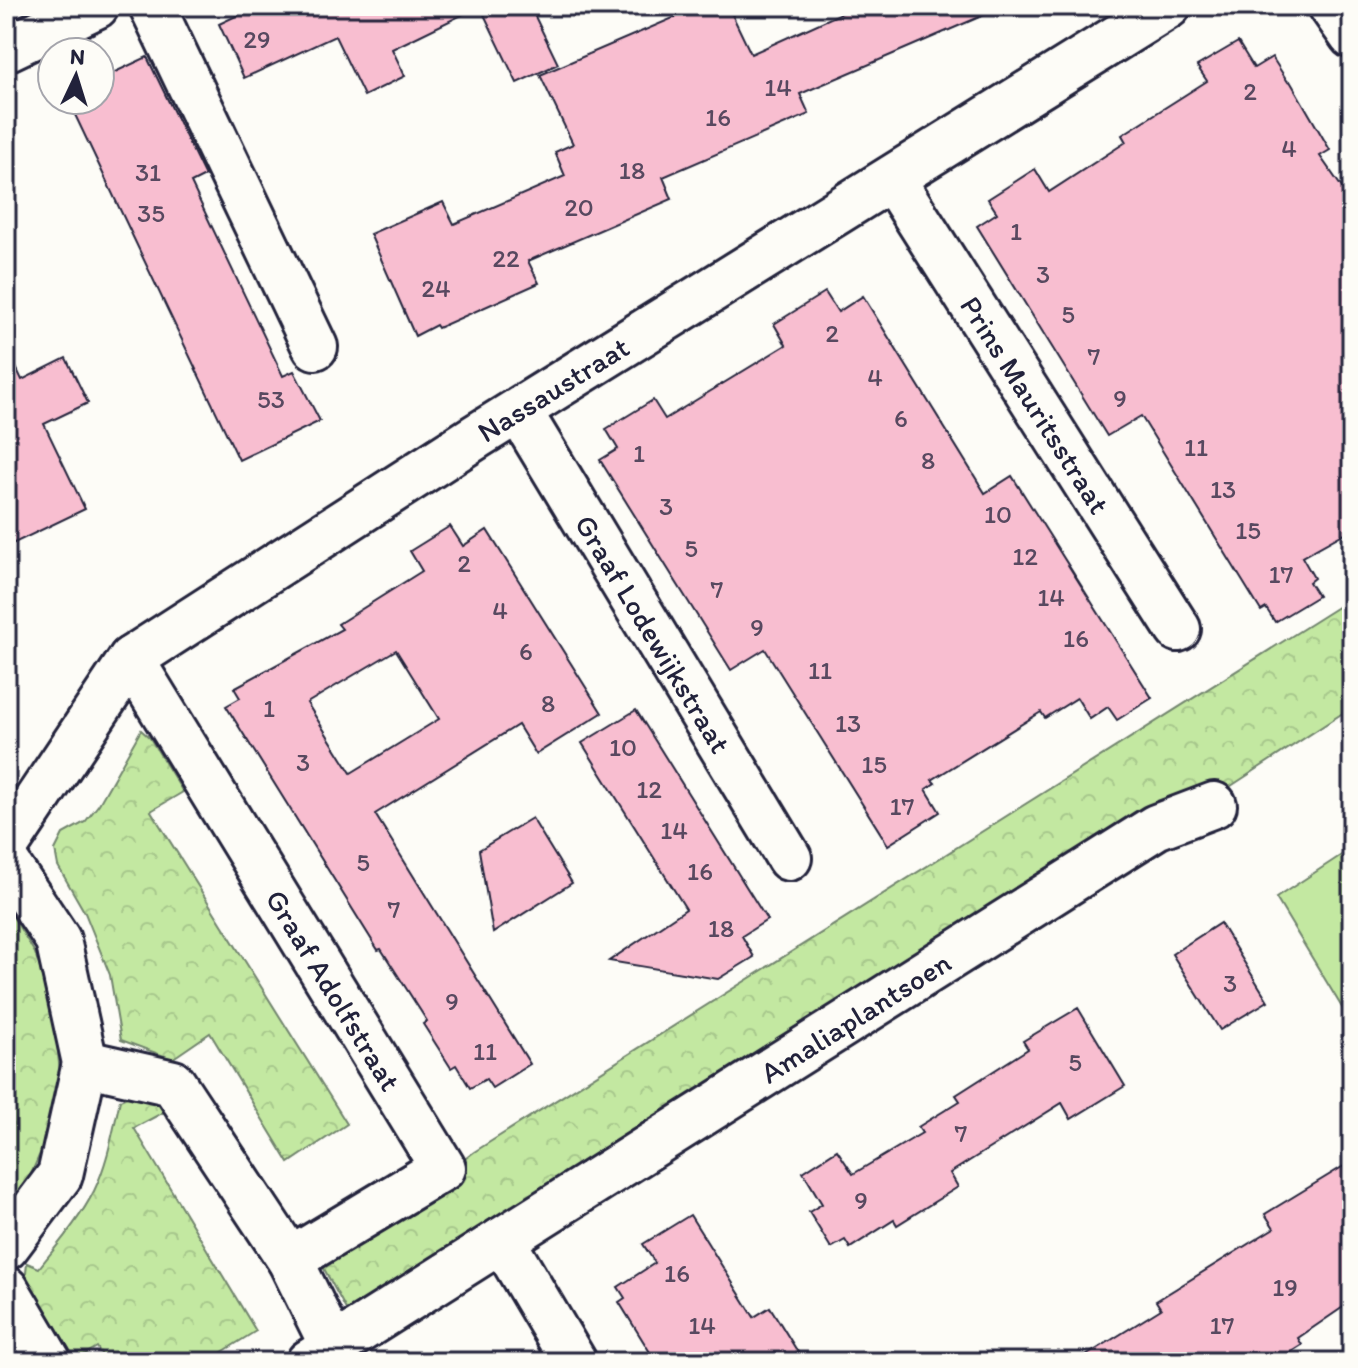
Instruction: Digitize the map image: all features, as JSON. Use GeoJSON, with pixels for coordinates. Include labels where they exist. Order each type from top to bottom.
{"type":"FeatureCollection","features":[{"type":"Feature","properties":{"kind":"street"},"geometry":{"type":"LineString","coordinates":[[6,49],[96,6]]}},
{"type":"Feature","properties":{"kind":"street"},"geometry":{"type":"LineString","coordinates":[[152,6],[315,347]]}},
{"type":"Feature","properties":{"kind":"street","name":"Nassaustraat"},"geometry":{"type":"LineString","coordinates":[[6,846],[131,659],[519,411],[1168,6]]}},
{"type":"Feature","properties":{"kind":"street"},"geometry":{"type":"LineString","coordinates":[[1331,6],[1352,36]]}},
{"type":"Feature","properties":{"kind":"street","name":"Prins Mauritsstraat"},"geometry":{"type":"LineString","coordinates":[[893,180],[1178,629]]}},
{"type":"Feature","properties":{"kind":"street","name":"Graaf Lodewijkstraat"},"geometry":{"type":"LineString","coordinates":[[519,411],[789,858]]}},
{"type":"Feature","properties":{"kind":"street","name":"Graaf Adolfstraat"},"geometry":{"type":"LineString","coordinates":[[131,659],[443,1168],[290,1260]]}},
{"type":"Feature","properties":{"kind":"street","name":"Amaliaplantsoen"},"geometry":{"type":"LineString","coordinates":[[321,1355],[1156,827],[1214,805]]}},
{"type":"Feature","properties":{"kind":"street"},"geometry":{"type":"LineString","coordinates":[[6,862],[58,940],[85,1063],[60,1175],[6,1247]]}},
{"type":"Feature","properties":{"kind":"street"},"geometry":{"type":"LineString","coordinates":[[85,1063],[173,1083],[290,1260],[321,1355]]}},
{"type":"Feature","properties":{"kind":"street"},"geometry":{"type":"LineString","coordinates":[[502,1240],[574,1362]]}},
{"type":"Feature","properties":{"kind":"street"},"geometry":{"type":"LineString","coordinates":[[6,1289],[49,1362]]}},
{"type":"Feature","properties":{"kind":"green space"},"geometry":{"type":"Polygon","coordinates":[[[1352,598],[1352,707],[1202,805],[350,1317],[322,1265],[474,1152],[1352,598]]]}},
{"type":"Feature","properties":{"kind":"green space"},"geometry":{"type":"Polygon","coordinates":[[[141,730],[150,738],[183,792],[151,811],[347,1124],[289,1163],[210,1033],[172,1059],[121,1040],[110,975],[85,913],[58,866],[55,850],[63,834],[85,822],[99,804],[141,730]]]}},
{"type":"Feature","properties":{"kind":"green space"},"geometry":{"type":"Polygon","coordinates":[[[1352,848],[1352,1024],[1276,898],[1352,848]]]}},
{"type":"Feature","properties":{"kind":"green space"},"geometry":{"type":"Polygon","coordinates":[[[6,905],[35,953],[54,1011],[60,1074],[46,1140],[25,1188],[6,1207],[6,905]]]}},
{"type":"Feature","properties":{"kind":"green space"},"geometry":{"type":"Polygon","coordinates":[[[136,1093],[158,1099],[164,1112],[134,1128],[256,1331],[206,1362],[106,1362],[97,1347],[72,1362],[64,1362],[25,1282],[27,1263],[39,1268],[82,1211],[103,1169],[120,1100],[136,1093]]]}},
{"type":"Feature","properties":{"kind":"building"},"geometry":{"type":"Polygon","coordinates":[[[257,6],[480,6],[392,49],[405,76],[364,96],[335,36],[244,78],[219,24],[257,6]]]}},
{"type":"Feature","properties":{"kind":"building"},"geometry":{"type":"Polygon","coordinates":[[[480,6],[530,6],[558,64],[517,83],[480,6]]]}},
{"type":"Feature","properties":{"kind":"building"},"geometry":{"type":"Polygon","coordinates":[[[701,6],[728,6],[751,54],[857,6],[1005,6],[800,94],[809,114],[663,177],[672,199],[528,261],[539,283],[415,336],[370,234],[443,202],[454,224],[565,176],[555,152],[573,144],[540,75],[701,6]]]}},
{"type":"Feature","properties":{"kind":"building"},"geometry":{"type":"Polygon","coordinates":[[[1238,42],[1254,68],[1272,57],[1290,81],[1330,150],[1320,156],[1352,202],[1352,529],[1302,557],[1314,578],[1309,582],[1318,596],[1275,622],[1266,608],[1261,611],[1141,416],[1107,436],[977,226],[997,213],[988,199],[1035,169],[1049,192],[1126,142],[1122,135],[1207,81],[1197,66],[1238,42]]]}},
{"type":"Feature","properties":{"kind":"building"},"geometry":{"type":"Polygon","coordinates":[[[147,57],[205,176],[191,183],[283,376],[294,371],[320,421],[239,460],[76,116],[116,116],[116,72],[147,57]]]}},
{"type":"Feature","properties":{"kind":"building"},"geometry":{"type":"Polygon","coordinates":[[[825,292],[838,312],[863,296],[985,493],[1012,476],[1152,698],[1117,720],[1108,707],[1090,719],[1077,698],[1045,718],[1041,712],[932,780],[935,783],[926,789],[940,812],[888,845],[765,649],[731,670],[600,460],[618,449],[606,429],[653,400],[665,419],[786,345],[774,324],[825,292]]]}},
{"type":"Feature","properties":{"kind":"building"},"geometry":{"type":"Polygon","coordinates":[[[6,346],[22,380],[66,358],[88,403],[44,424],[85,509],[6,547],[6,346]]]}},
{"type":"Feature","properties":{"kind":"building"},"geometry":{"type":"Polygon","coordinates":[[[450,526],[463,546],[487,530],[602,713],[536,754],[518,725],[375,814],[530,1064],[492,1088],[486,1079],[470,1088],[456,1065],[451,1068],[423,1024],[427,1021],[381,949],[378,950],[226,706],[240,698],[234,688],[342,629],[338,624],[422,571],[410,551],[450,526]],[[396,650],[307,703],[351,773],[439,719],[396,650]]]}},
{"type":"Feature","properties":{"kind":"building"},"geometry":{"type":"Polygon","coordinates":[[[636,710],[767,920],[742,936],[754,957],[718,979],[609,961],[686,909],[582,743],[636,710]]]}},
{"type":"Feature","properties":{"kind":"building"},"geometry":{"type":"Polygon","coordinates":[[[532,818],[572,883],[493,933],[479,850],[532,818]]]}},
{"type":"Feature","properties":{"kind":"building"},"geometry":{"type":"Polygon","coordinates":[[[1220,923],[1268,1001],[1220,1030],[1172,954],[1220,923]]]}},
{"type":"Feature","properties":{"kind":"building"},"geometry":{"type":"Polygon","coordinates":[[[1078,1008],[1125,1086],[1071,1119],[1062,1103],[950,1173],[958,1187],[897,1225],[894,1220],[850,1248],[845,1240],[831,1248],[809,1212],[822,1204],[803,1172],[837,1150],[853,1174],[922,1133],[918,1127],[960,1101],[956,1095],[1028,1049],[1023,1041],[1078,1008]]]}},
{"type":"Feature","properties":{"kind":"building"},"geometry":{"type":"Polygon","coordinates":[[[1352,1161],[1352,1301],[1298,1338],[1302,1345],[1275,1362],[1076,1362],[1161,1309],[1156,1301],[1274,1228],[1265,1214],[1352,1161]]]}},
{"type":"Feature","properties":{"kind":"building"},"geometry":{"type":"Polygon","coordinates":[[[690,1215],[754,1317],[770,1307],[804,1362],[656,1362],[619,1302],[625,1298],[618,1287],[655,1263],[643,1244],[690,1215]]]}}]}
